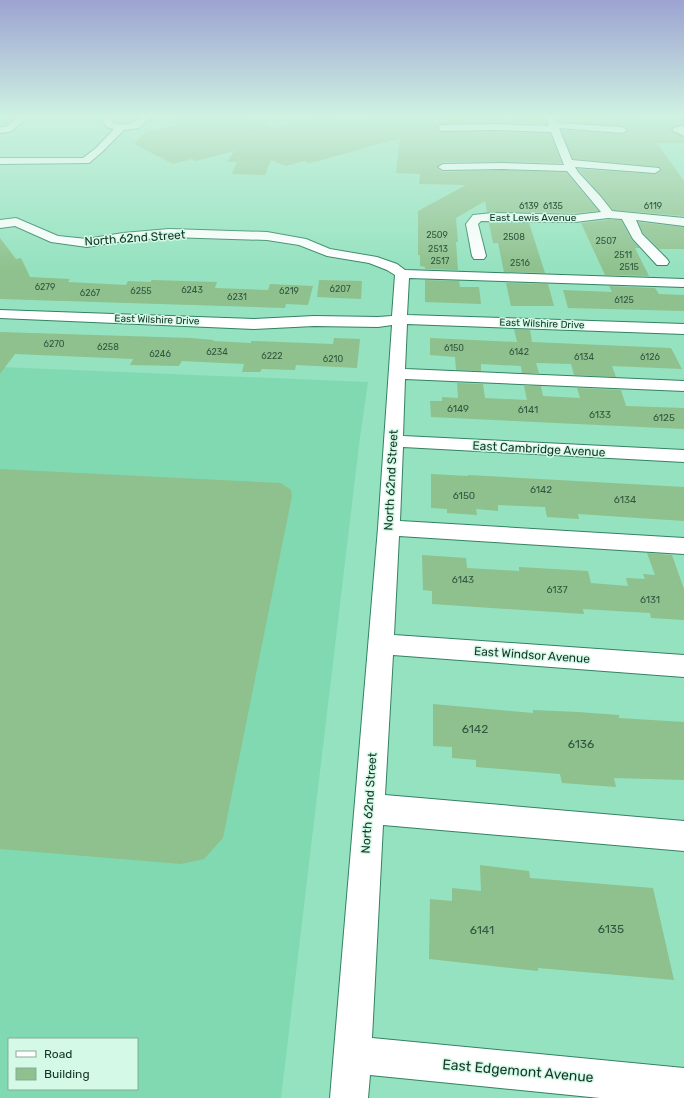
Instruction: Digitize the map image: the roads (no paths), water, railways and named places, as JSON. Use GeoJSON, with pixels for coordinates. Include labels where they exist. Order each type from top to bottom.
{"type":"FeatureCollection","features":[{"type":"Feature","properties":{"kind":"street"},"geometry":{"type":"LineString","coordinates":[[570,167],[579,181],[594,195],[608,214]]}},
{"type":"Feature","properties":{"kind":"street"},"geometry":{"type":"LineString","coordinates":[[608,167],[655,170]]}},
{"type":"Feature","properties":{"kind":"street","name":"East Lewis Avenue"},"geometry":{"type":"LineString","coordinates":[[479,256],[472,224],[477,218],[492,216],[566,219],[597,217],[608,214],[684,222]]}},
{"type":"Feature","properties":{"kind":"street"},"geometry":{"type":"LineString","coordinates":[[626,216],[630,221],[636,236],[662,262]]}},
{"type":"Feature","properties":{"kind":"street","name":"North 62nd Street"},"geometry":{"type":"LineString","coordinates":[[0,224],[16,222],[55,239],[87,242],[169,233],[267,236],[302,242],[327,252],[372,260],[397,271],[400,319],[398,374],[389,528],[349,1098]]}},
{"type":"Feature","properties":{"kind":"street"},"geometry":{"type":"LineString","coordinates":[[397,271],[684,284]]}},
{"type":"Feature","properties":{"kind":"street","name":"East Wilshire Drive"},"geometry":{"type":"LineString","coordinates":[[0,314],[254,324],[314,321],[378,322],[400,319],[684,329]]}},
{"type":"Feature","properties":{"kind":"street"},"geometry":{"type":"LineString","coordinates":[[398,374],[684,386]]}},
{"type":"Feature","properties":{"kind":"street","name":"East Cambridge Avenue"},"geometry":{"type":"LineString","coordinates":[[394,441],[684,456]]}},
{"type":"Feature","properties":{"kind":"street"},"geometry":{"type":"LineString","coordinates":[[389,528],[684,546]]}},
{"type":"Feature","properties":{"kind":"street","name":"East Windsor Avenue"},"geometry":{"type":"LineString","coordinates":[[380,644],[684,666]]}},
{"type":"Feature","properties":{"kind":"street"},"geometry":{"type":"LineString","coordinates":[[369,809],[684,836]]}},
{"type":"Feature","properties":{"kind":"street","name":"East Edgemont Avenue"},"geometry":{"type":"LineString","coordinates":[[352,1055],[684,1087]]}}]}
